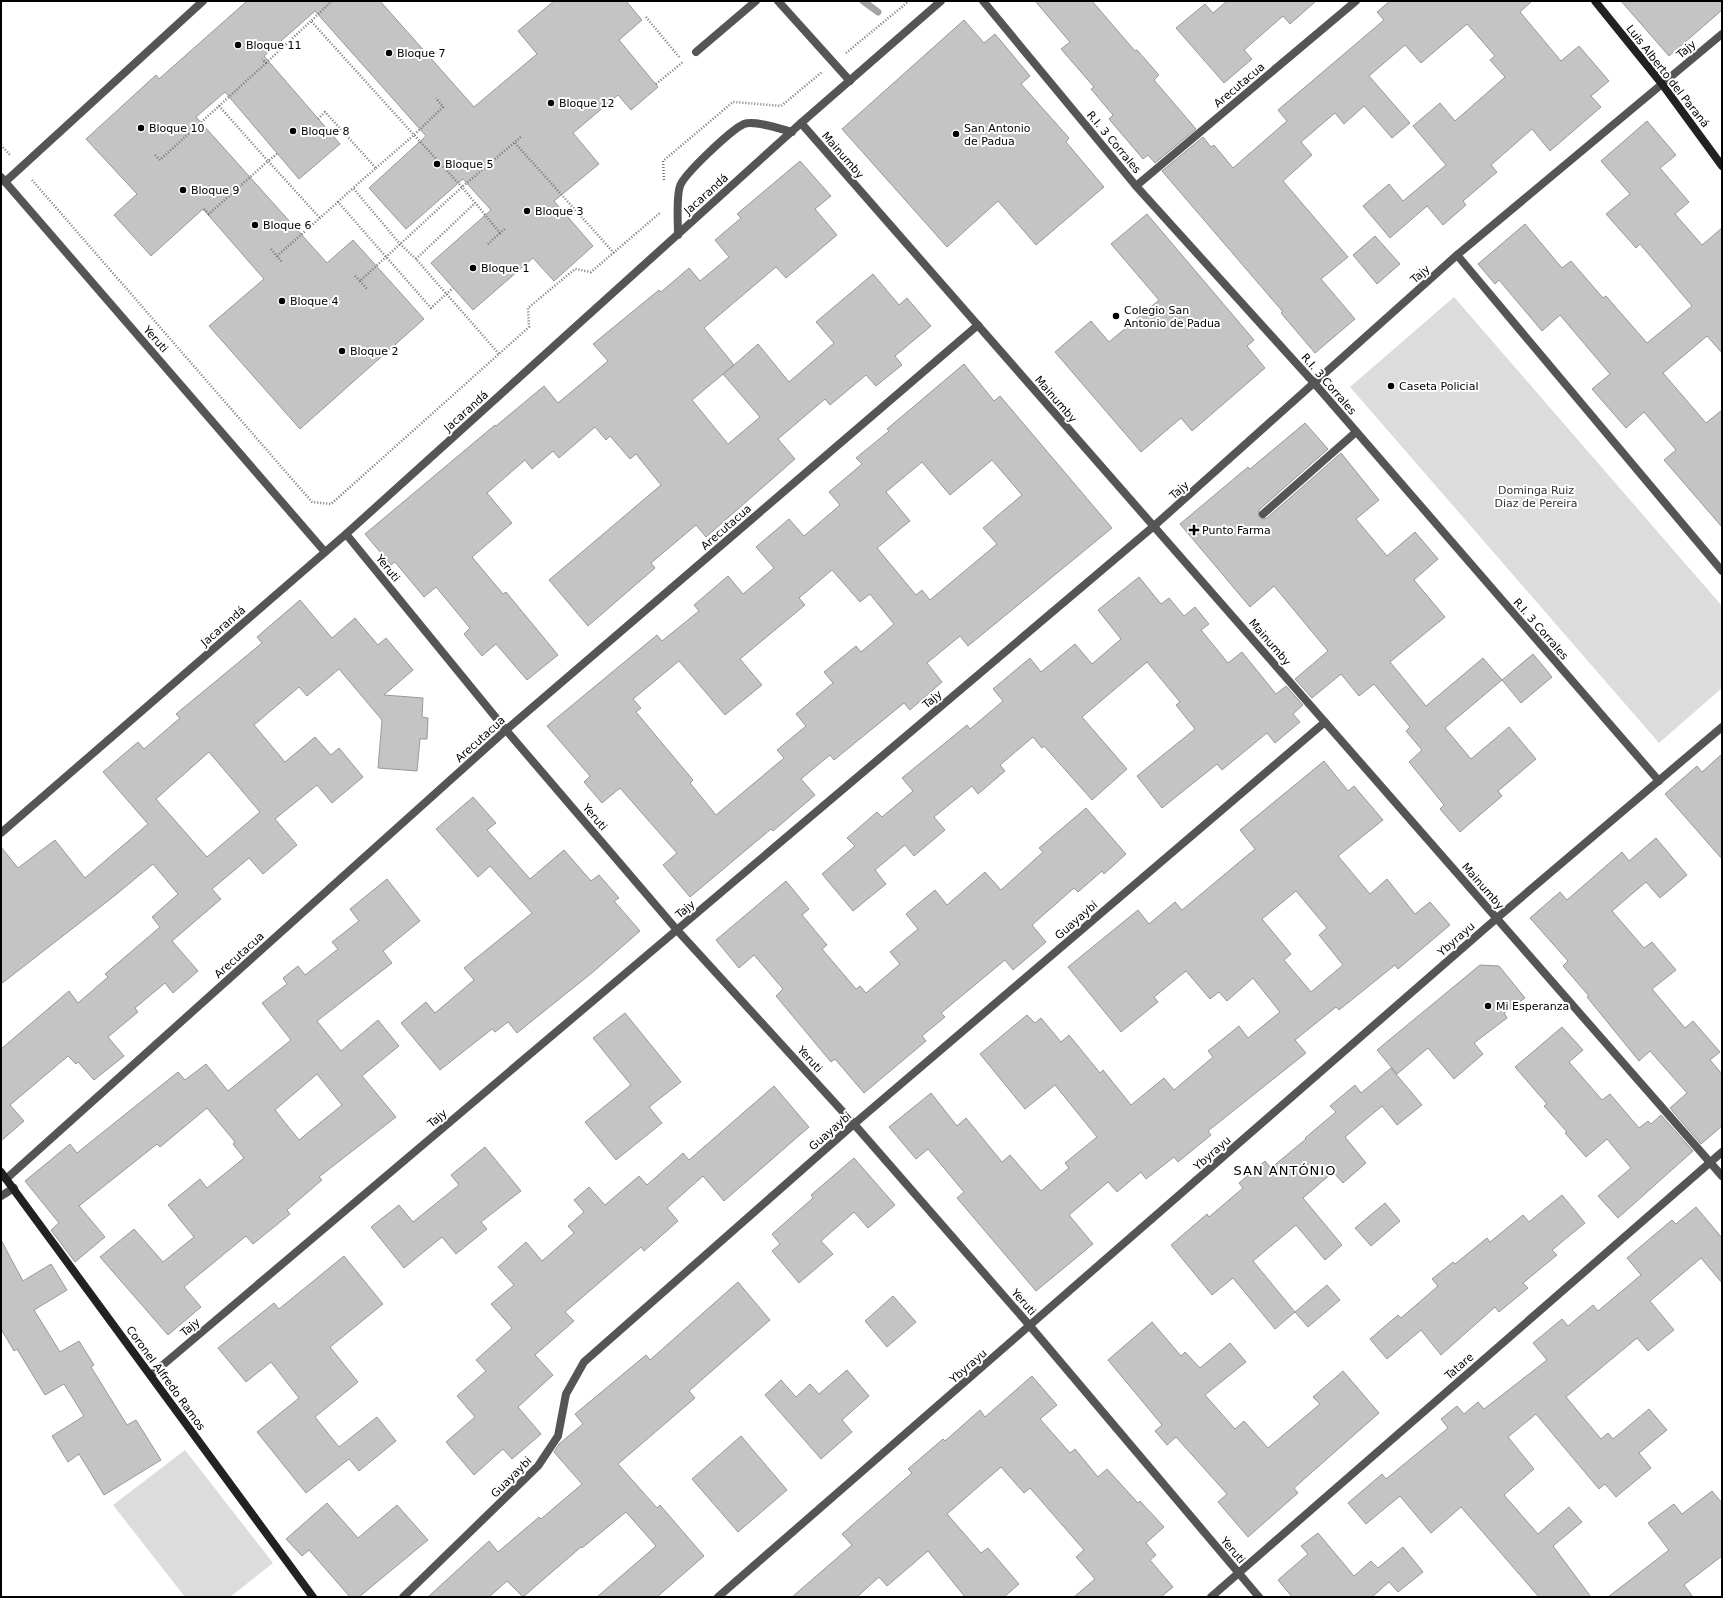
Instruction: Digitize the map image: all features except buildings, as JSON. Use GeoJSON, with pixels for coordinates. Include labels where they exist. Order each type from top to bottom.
{"type":"FeatureCollection","features":[{"type":"Feature","properties":{"kind":"main road","name":"Luis Alberto del Paraná"},"geometry":{"type":"LineString","coordinates":[[1595,1],[1662,84],[1722,166]]}},
{"type":"Feature","properties":{"kind":"main road","name":"Coronel Alfredo Ramos"},"geometry":{"type":"LineString","coordinates":[[4,1176],[314,1597]]}},
{"type":"Feature","properties":{"kind":"street"},"geometry":{"type":"LineString","coordinates":[[3,179],[21,168],[203,1]]}},
{"type":"Feature","properties":{"kind":"street"},"geometry":{"type":"LineString","coordinates":[[696,52],[756,1]]}},
{"type":"Feature","properties":{"kind":"street"},"geometry":{"type":"LineString","coordinates":[[778,1],[850,81]]}},
{"type":"Feature","properties":{"kind":"street","name":"Jacarandá"},"geometry":{"type":"LineString","coordinates":[[1,833],[346,534],[792,132],[941,1]]}},
{"type":"Feature","properties":{"kind":"street","name":"R.I. 3 Corrales"},"geometry":{"type":"LineString","coordinates":[[983,1],[1136,186],[1315,384],[1658,781]]}},
{"type":"Feature","properties":{"kind":"street","name":"Arecutacua"},"geometry":{"type":"LineString","coordinates":[[1136,186],[1356,1]]}},
{"type":"Feature","properties":{"kind":"street","name":"Tajy"},"geometry":{"type":"LineString","coordinates":[[151,1375],[1154,526],[1315,384],[1457,255],[1722,34]]}},
{"type":"Feature","properties":{"kind":"street"},"geometry":{"type":"LineString","coordinates":[[678,235],[679,188],[684,177],[704,158],[744,124],[754,123],[792,132]]}},
{"type":"Feature","properties":{"kind":"street","name":"Mainumby"},"geometry":{"type":"LineString","coordinates":[[801,124],[1722,1176]]}},
{"type":"Feature","properties":{"kind":"street","name":"Yeruti"},"geometry":{"type":"LineString","coordinates":[[3,179],[325,552]]}},
{"type":"Feature","properties":{"kind":"street"},"geometry":{"type":"LineString","coordinates":[[1457,255],[1722,572]]}},
{"type":"Feature","properties":{"kind":"street","name":"Arecutacua"},"geometry":{"type":"LineString","coordinates":[[4,1176],[506,730],[978,325]]}},
{"type":"Feature","properties":{"kind":"street"},"geometry":{"type":"LineString","coordinates":[[1263,514],[1356,432]]}},
{"type":"Feature","properties":{"kind":"street","name":"Yeruti"},"geometry":{"type":"LineString","coordinates":[[346,534],[506,730],[677,930],[854,1124],[1030,1326],[1259,1597]]}},
{"type":"Feature","properties":{"kind":"street","name":"Guayaybi"},"geometry":{"type":"LineString","coordinates":[[403,1597],[538,1466],[558,1436],[566,1394],[584,1362],[854,1124],[1325,722]]}},
{"type":"Feature","properties":{"kind":"street","name":"Ybyrayu"},"geometry":{"type":"LineString","coordinates":[[718,1597],[1497,918],[1722,727]]}},
{"type":"Feature","properties":{"kind":"street","name":"Tatare"},"geometry":{"type":"LineString","coordinates":[[1211,1597],[1722,1152]]}},
{"type":"Feature","properties":{"kind":"street"},"geometry":{"type":"LineString","coordinates":[[1,1196],[14,1188]]}},
{"type":"Feature","properties":{"kind":"path"},"geometry":{"type":"LineString","coordinates":[[155,155],[160,160],[332,1]]}},
{"type":"Feature","properties":{"kind":"path"},"geometry":{"type":"LineString","coordinates":[[646,17],[683,62]]}},
{"type":"Feature","properties":{"kind":"path"},"geometry":{"type":"LineString","coordinates":[[311,21],[476,203],[500,233]]}},
{"type":"Feature","properties":{"kind":"path"},"geometry":{"type":"LineString","coordinates":[[656,84],[696,52]]}},
{"type":"Feature","properties":{"kind":"path"},"geometry":{"type":"LineString","coordinates":[[262,59],[266,63]]}},
{"type":"Feature","properties":{"kind":"path"},"geometry":{"type":"LineString","coordinates":[[277,256],[414,135],[443,107],[436,98]]}},
{"type":"Feature","properties":{"kind":"path"},"geometry":{"type":"LineString","coordinates":[[219,106],[320,218]]}},
{"type":"Feature","properties":{"kind":"path"},"geometry":{"type":"LineString","coordinates":[[318,118],[325,112],[376,168]]}},
{"type":"Feature","properties":{"kind":"path"},"geometry":{"type":"LineString","coordinates":[[360,281],[462,188],[522,136]]}},
{"type":"Feature","properties":{"kind":"path"},"geometry":{"type":"LineString","coordinates":[[515,143],[614,253]]}},
{"type":"Feature","properties":{"kind":"path"},"geometry":{"type":"LineString","coordinates":[[1,145],[312,502],[330,504],[498,354],[416,259],[400,244],[353,188]]}},
{"type":"Feature","properties":{"kind":"path"},"geometry":{"type":"LineString","coordinates":[[204,209],[209,214],[268,161],[278,154]]}},
{"type":"Feature","properties":{"kind":"path"},"geometry":{"type":"LineString","coordinates":[[338,202],[431,308],[453,288]]}},
{"type":"Feature","properties":{"kind":"path"},"geometry":{"type":"LineString","coordinates":[[416,259],[476,203]]}},
{"type":"Feature","properties":{"kind":"path"},"geometry":{"type":"LineString","coordinates":[[488,244],[506,228]]}},
{"type":"Feature","properties":{"kind":"path"},"geometry":{"type":"LineString","coordinates":[[271,249],[282,262]]}},
{"type":"Feature","properties":{"kind":"path"},"geometry":{"type":"LineString","coordinates":[[355,276],[367,289]]}},
{"type":"Feature","properties":{"kind":"green space","name":"Dominga Ruiz Diaz de Pereira"},"geometry":{"type":"Polygon","coordinates":[[[1454,297],[1722,606],[1722,688],[1659,743],[1350,387],[1454,297]]]}},
{"type":"Feature","properties":{"kind":"green space"},"geometry":{"type":"Polygon","coordinates":[[[185,1450],[273,1563],[230,1597],[185,1597],[113,1505],[185,1450]]]}},
{"type":"Feature","properties":{"kind":"waterway"},"geometry":{"type":"LineString","coordinates":[[863,1],[878,12]]}},
{"type":"Feature","properties":{"kind":"place","name":"Bloque 11"},"geometry":{"type":"Point","coordinates":[238,45]}},
{"type":"Feature","properties":{"kind":"place","name":"Bloque 7"},"geometry":{"type":"Point","coordinates":[389,53]}},
{"type":"Feature","properties":{"kind":"place","name":"Bloque 12"},"geometry":{"type":"Point","coordinates":[551,103]}},
{"type":"Feature","properties":{"kind":"place","name":"Bloque 10"},"geometry":{"type":"Point","coordinates":[141,128]}},
{"type":"Feature","properties":{"kind":"place","name":"Bloque 8"},"geometry":{"type":"Point","coordinates":[293,131]}},
{"type":"Feature","properties":{"kind":"place","name":"San Antonio de Padua"},"geometry":{"type":"Point","coordinates":[956,134]}},
{"type":"Feature","properties":{"kind":"place","name":"Bloque 5"},"geometry":{"type":"Point","coordinates":[437,164]}},
{"type":"Feature","properties":{"kind":"place","name":"Bloque 9"},"geometry":{"type":"Point","coordinates":[183,190]}},
{"type":"Feature","properties":{"kind":"place","name":"Bloque 3"},"geometry":{"type":"Point","coordinates":[527,211]}},
{"type":"Feature","properties":{"kind":"place","name":"Bloque 6"},"geometry":{"type":"Point","coordinates":[255,225]}},
{"type":"Feature","properties":{"kind":"place","name":"Bloque 1"},"geometry":{"type":"Point","coordinates":[473,268]}},
{"type":"Feature","properties":{"kind":"place","name":"Bloque 4"},"geometry":{"type":"Point","coordinates":[282,301]}},
{"type":"Feature","properties":{"kind":"place","name":"Colegio San Antonio de Padua"},"geometry":{"type":"Point","coordinates":[1116,316]}},
{"type":"Feature","properties":{"kind":"place","name":"Bloque 2"},"geometry":{"type":"Point","coordinates":[342,351]}},
{"type":"Feature","properties":{"kind":"place","name":"Caseta Policial"},"geometry":{"type":"Point","coordinates":[1391,386]}},
{"type":"Feature","properties":{"kind":"place","name":"Punto Farma"},"geometry":{"type":"Point","coordinates":[1194,530]}},
{"type":"Feature","properties":{"kind":"place","name":"Mi Esperanza"},"geometry":{"type":"Point","coordinates":[1488,1006]}},
{"type":"Feature","properties":{"kind":"district","name":"SAN ANTÓNIO"},"geometry":{"type":"Point","coordinates":[1285,1170]}}]}
